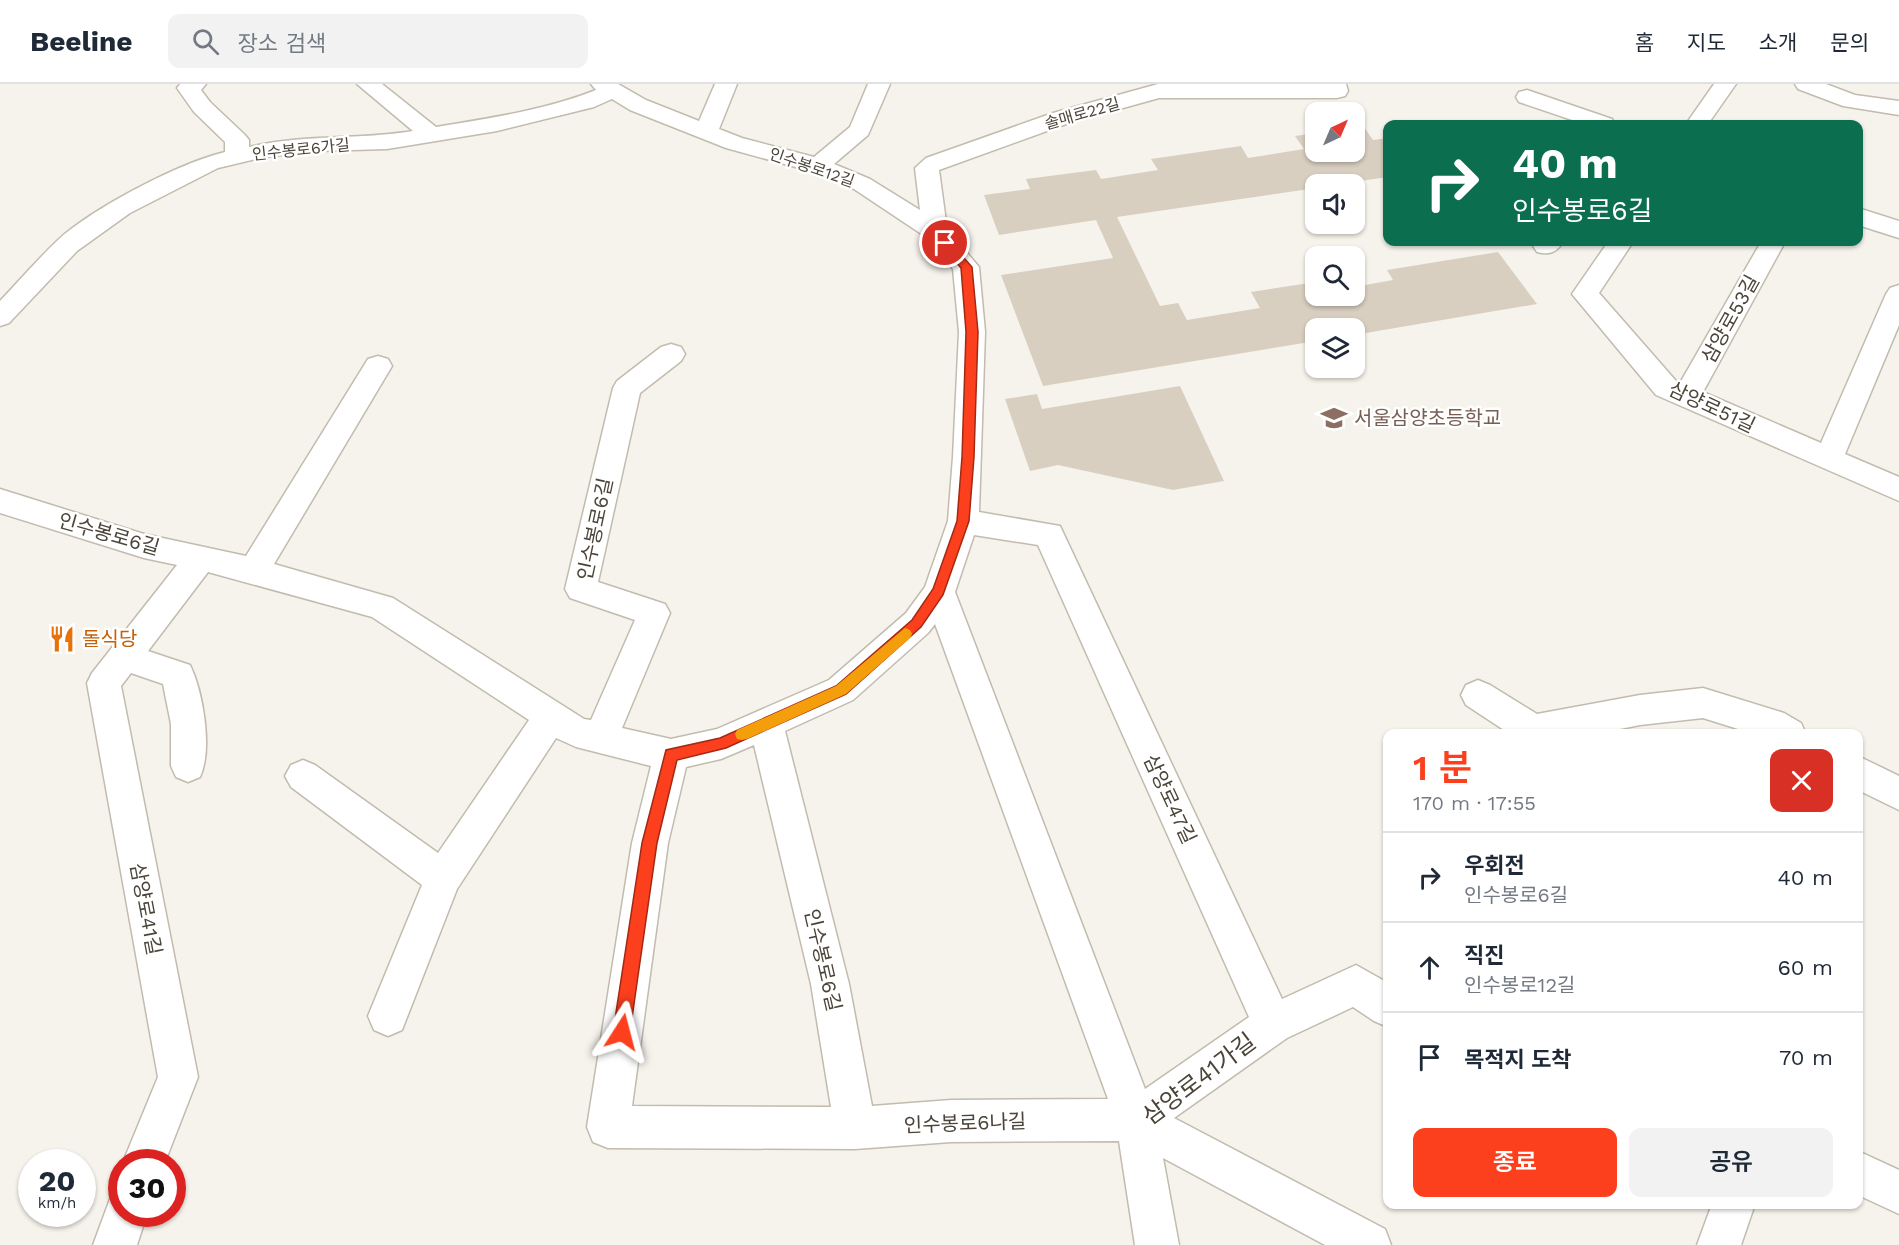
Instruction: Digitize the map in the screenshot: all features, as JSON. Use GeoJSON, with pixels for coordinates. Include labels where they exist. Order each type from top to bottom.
{"type":"FeatureCollection","features":[{"type":"Feature","properties":{"kind":"street"},"geometry":{"type":"LineString","coordinates":[[195,84],[188,88],[202,107],[237,140],[237,156]]}},
{"type":"Feature","properties":{"kind":"street"},"geometry":{"type":"LineString","coordinates":[[368,84],[432,134]]}},
{"type":"Feature","properties":{"kind":"street"},"geometry":{"type":"LineString","coordinates":[[706,132],[726,84]]}},
{"type":"Feature","properties":{"kind":"street"},"geometry":{"type":"LineString","coordinates":[[818,166],[861,130],[879,84]]}},
{"type":"Feature","properties":{"kind":"street","name":"솔매로22길"},"geometry":{"type":"LineString","coordinates":[[935,231],[927,168],[934,163],[1061,118],[1158,91],[1336,91],[1335,84]]}},
{"type":"Feature","properties":{"kind":"street"},"geometry":{"type":"LineString","coordinates":[[1700,120],[1725,84]]}},
{"type":"Feature","properties":{"kind":"street"},"geometry":{"type":"LineString","coordinates":[[1806,84],[1853,101],[1896,110]]}},
{"type":"Feature","properties":{"kind":"street","name":"인수봉로6가길"},"geometry":{"type":"LineString","coordinates":[[0,317],[68,245],[121,208],[210,163],[264,150],[317,144],[387,142],[497,124],[586,102],[608,88]]}},
{"type":"Feature","properties":{"kind":"street","name":"인수봉로12길"},"geometry":{"type":"LineString","coordinates":[[608,88],[638,105],[706,132],[818,166],[862,184],[935,231],[966,267],[972,332],[968,457],[963,521]]}},
{"type":"Feature","properties":{"kind":"street"},"geometry":{"type":"LineString","coordinates":[[1527,97],[1593,120]]}},
{"type":"Feature","properties":{"kind":"street"},"geometry":{"type":"LineString","coordinates":[[1863,218],[1899,230]]}},
{"type":"Feature","properties":{"kind":"street","name":"삼양로51길"},"geometry":{"type":"LineString","coordinates":[[1617,246],[1585,294],[1666,388],[1899,490]]}},
{"type":"Feature","properties":{"kind":"street","name":"삼양로53길"},"geometry":{"type":"LineString","coordinates":[[1686,398],[1771,246]]}},
{"type":"Feature","properties":{"kind":"street"},"geometry":{"type":"LineString","coordinates":[[1828,460],[1899,294]]}},
{"type":"Feature","properties":{"kind":"street","name":"인수봉로6길"},"geometry":{"type":"LineString","coordinates":[[601,738],[654,613],[581,589],[627,388],[671,354]]}},
{"type":"Feature","properties":{"kind":"street"},"geometry":{"type":"LineString","coordinates":[[253,571],[378,366]]}},
{"type":"Feature","properties":{"kind":"street","name":"인수봉로6길"},"geometry":{"type":"LineString","coordinates":[[0,501],[144,546],[253,571],[382,607],[576,732],[671,755],[721,744],[841,690],[917,624],[939,592],[963,521]]}},
{"type":"Feature","properties":{"kind":"street","name":"삼양로47길"},"geometry":{"type":"LineString","coordinates":[[963,521],[1050,535],[1273,1024]]}},
{"type":"Feature","properties":{"kind":"street","name":"삼양로41길"},"geometry":{"type":"LineString","coordinates":[[149,1149],[177,1077],[104,683],[201,558]]}},
{"type":"Feature","properties":{"kind":"street"},"geometry":{"type":"LineString","coordinates":[[939,592],[1136,1120],[1369,1245]]}},
{"type":"Feature","properties":{"kind":"street"},"geometry":{"type":"LineString","coordinates":[[124,657],[178,675],[188,724],[188,766]]}},
{"type":"Feature","properties":{"kind":"street"},"geometry":{"type":"LineString","coordinates":[[1478,695],[1531,729]]}},
{"type":"Feature","properties":{"kind":"street"},"geometry":{"type":"LineString","coordinates":[[1538,729],[1640,710],[1703,703],[1772,724],[1780,729]]}},
{"type":"Feature","properties":{"kind":"street"},"geometry":{"type":"LineString","coordinates":[[388,1016],[443,878],[551,716]]}},
{"type":"Feature","properties":{"kind":"street","name":"인수봉로6길"},"geometry":{"type":"LineString","coordinates":[[766,723],[830,984],[855,1128]]}},
{"type":"Feature","properties":{"kind":"street","name":"인수봉로6나길"},"geometry":{"type":"LineString","coordinates":[[671,755],[650,843],[608,1127],[855,1128],[951,1121],[1136,1120]]}},
{"type":"Feature","properties":{"kind":"street"},"geometry":{"type":"LineString","coordinates":[[1863,775],[1899,794]]}},
{"type":"Feature","properties":{"kind":"street"},"geometry":{"type":"LineString","coordinates":[[303,776],[443,878]]}},
{"type":"Feature","properties":{"kind":"street"},"geometry":{"type":"LineString","coordinates":[[1273,1024],[1356,985],[1383,1004]]}},
{"type":"Feature","properties":{"kind":"street","name":"삼양로41가길"},"geometry":{"type":"LineString","coordinates":[[1157,1245],[1136,1120],[1273,1024]]}},
{"type":"Feature","properties":{"kind":"street"},"geometry":{"type":"LineString","coordinates":[[1863,1175],[1899,1194]]}},
{"type":"Feature","properties":{"kind":"street"},"geometry":{"type":"LineString","coordinates":[[1719,1245],[1732,1209]]}},
{"type":"Feature","properties":{"kind":"street"},"geometry":{"type":"LineString","coordinates":[[115,1245],[121,1227]]}},
{"type":"Feature","properties":{"kind":"building"},"geometry":{"type":"Polygon","coordinates":[[[1365,128],[1373,140],[1383,139],[1383,178],[1365,180],[1365,174],[1305,174],[1305,190],[1117,217],[1160,306],[1178,303],[1187,320],[1260,308],[1251,292],[1305,284],[1305,306],[1365,306],[1365,285],[1393,280],[1387,270],[1498,252],[1537,304],[1365,333],[1365,318],[1305,318],[1305,343],[1043,386],[1001,275],[1113,258],[1096,220],[999,235],[984,195],[1030,189],[1026,179],[1096,170],[1101,179],[1158,170],[1151,159],[1241,146],[1248,158],[1304,149],[1295,136],[1305,135],[1305,162],[1365,162],[1365,128]]]}},
{"type":"Feature","properties":{"kind":"building"},"geometry":{"type":"Polygon","coordinates":[[[1180,386],[1224,481],[1173,490],[1058,465],[1030,471],[1005,399],[1037,394],[1042,409],[1180,386]]]}},
{"type":"Feature","properties":{"kind":"slow traffic"},"geometry":{"type":"LineString","coordinates":[[742,734],[841,690],[905,634]]}},
{"type":"Feature","properties":{"kind":"place","name":"서울삼양초등학교"},"geometry":{"type":"Point","coordinates":[1334,418]}},
{"type":"Feature","properties":{"kind":"place","name":"돌식당"},"geometry":{"type":"Point","coordinates":[62,639]}},
{"type":"Feature","properties":{"kind":"route"},"geometry":{"type":"LineString","coordinates":[[622,1032],[650,843],[671,755],[721,744],[841,690],[917,624],[939,592],[963,521],[968,457],[972,332],[966,267],[945,243]]}}]}
